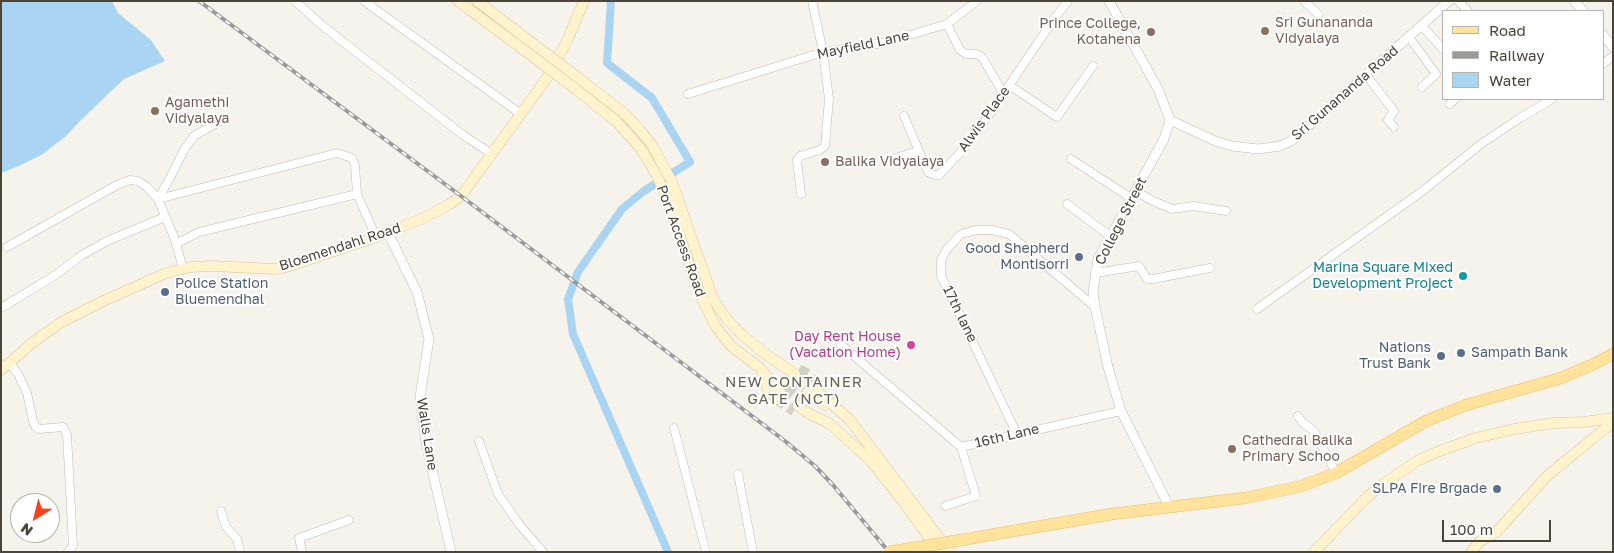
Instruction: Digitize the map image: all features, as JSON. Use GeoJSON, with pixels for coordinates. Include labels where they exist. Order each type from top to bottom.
{"type":"FeatureCollection","features":[{"type":"Feature","properties":{"kind":"main road","name":"Port Access Road"},"geometry":{"type":"LineString","coordinates":[[458,1],[520,40]]}},
{"type":"Feature","properties":{"kind":"main road","name":"Port Access Road"},"geometry":{"type":"LineString","coordinates":[[477,1],[520,40],[576,83],[641,148],[674,202],[713,298],[726,318],[742,335],[768,356],[788,384]]}},
{"type":"Feature","properties":{"kind":"main road"},"geometry":{"type":"LineString","coordinates":[[492,154],[547,78],[567,41],[584,1]]}},
{"type":"Feature","properties":{"kind":"main road","name":"Port Access Road"},"geometry":{"type":"LineString","coordinates":[[576,83],[618,108],[652,145],[662,162],[693,276],[716,327],[731,346],[760,368],[788,384]]}},
{"type":"Feature","properties":{"kind":"main road","name":"Bloemendahl Road"},"geometry":{"type":"LineString","coordinates":[[1,370],[32,343],[60,323],[140,284],[183,268],[212,266],[275,269],[290,266],[388,233],[424,218],[461,196],[492,154]]}},
{"type":"Feature","properties":{"kind":"main road"},"geometry":{"type":"LineString","coordinates":[[889,552],[1112,514],[1245,498],[1302,486],[1336,473],[1426,421],[1466,405],[1561,378],[1613,354]]}},
{"type":"Feature","properties":{"kind":"main road"},"geometry":{"type":"LineString","coordinates":[[760,368],[768,389],[788,384]]}},
{"type":"Feature","properties":{"kind":"main road"},"geometry":{"type":"LineString","coordinates":[[805,396],[850,420],[950,552]]}},
{"type":"Feature","properties":{"kind":"main road"},"geometry":{"type":"LineString","coordinates":[[805,396],[830,424],[870,460],[906,504],[939,552]]}},
{"type":"Feature","properties":{"kind":"main road"},"geometry":{"type":"LineString","coordinates":[[805,396],[806,418],[830,424]]}},
{"type":"Feature","properties":{"kind":"main road"},"geometry":{"type":"LineString","coordinates":[[1314,552],[1380,486],[1417,462],[1437,452],[1476,438],[1514,429],[1554,423],[1613,420]]}},
{"type":"Feature","properties":{"kind":"main road"},"geometry":{"type":"LineString","coordinates":[[1470,552],[1479,542],[1501,528],[1547,476],[1613,420]]}},
{"type":"Feature","properties":{"kind":"street"},"geometry":{"type":"LineString","coordinates":[[295,1],[324,27],[462,135],[492,154]]}},
{"type":"Feature","properties":{"kind":"street"},"geometry":{"type":"LineString","coordinates":[[364,1],[521,114]]}},
{"type":"Feature","properties":{"kind":"street"},"geometry":{"type":"LineString","coordinates":[[801,194],[797,160],[800,156],[824,149],[829,100],[823,52],[812,1]]}},
{"type":"Feature","properties":{"kind":"street"},"geometry":{"type":"LineString","coordinates":[[977,1],[947,24],[960,50],[966,54],[976,54],[982,58],[1003,94]]}},
{"type":"Feature","properties":{"kind":"street","name":"Alwis Place"},"geometry":{"type":"LineString","coordinates":[[904,116],[928,172],[939,175],[959,154],[987,118],[1068,1]]}},
{"type":"Feature","properties":{"kind":"street"},"geometry":{"type":"LineString","coordinates":[[1109,1],[1158,89],[1170,120]]}},
{"type":"Feature","properties":{"kind":"street"},"geometry":{"type":"LineString","coordinates":[[1304,1],[1318,14]]}},
{"type":"Feature","properties":{"kind":"street","name":"Sri Gunananda Road"},"geometry":{"type":"LineString","coordinates":[[1170,120],[1215,141],[1232,146],[1258,148],[1280,146],[1291,141],[1303,131],[1449,1]]}},
{"type":"Feature","properties":{"kind":"street"},"geometry":{"type":"LineString","coordinates":[[1458,1],[1467,10]]}},
{"type":"Feature","properties":{"kind":"street","name":"Mayfield Lane"},"geometry":{"type":"LineString","coordinates":[[688,94],[823,52],[883,42],[947,24]]}},
{"type":"Feature","properties":{"kind":"street"},"geometry":{"type":"LineString","coordinates":[[1422,26],[1442,48]]}},
{"type":"Feature","properties":{"kind":"street"},"geometry":{"type":"LineString","coordinates":[[1604,36],[1613,47]]}},
{"type":"Feature","properties":{"kind":"street"},"geometry":{"type":"LineString","coordinates":[[1410,37],[1436,74],[1422,87]]}},
{"type":"Feature","properties":{"kind":"street"},"geometry":{"type":"LineString","coordinates":[[1009,85],[1057,117],[1093,66]]}},
{"type":"Feature","properties":{"kind":"street"},"geometry":{"type":"LineString","coordinates":[[1366,75],[1394,111],[1388,120],[1394,127]]}},
{"type":"Feature","properties":{"kind":"street"},"geometry":{"type":"LineString","coordinates":[[1256,309],[1424,190],[1481,144],[1550,100]]}},
{"type":"Feature","properties":{"kind":"street"},"geometry":{"type":"LineString","coordinates":[[158,199],[184,150],[194,136],[222,120]]}},
{"type":"Feature","properties":{"kind":"street","name":"College Street"},"geometry":{"type":"LineString","coordinates":[[1169,506],[1121,411],[1108,367],[1094,307],[1093,291],[1098,259],[1164,139],[1170,120]]}},
{"type":"Feature","properties":{"kind":"street"},"geometry":{"type":"LineString","coordinates":[[889,160],[918,151]]}},
{"type":"Feature","properties":{"kind":"street"},"geometry":{"type":"LineString","coordinates":[[158,199],[337,153],[352,158],[355,165],[357,194],[376,237]]}},
{"type":"Feature","properties":{"kind":"street"},"geometry":{"type":"LineString","coordinates":[[1071,159],[1133,194],[1153,202],[1172,208],[1193,206],[1226,210]]}},
{"type":"Feature","properties":{"kind":"street"},"geometry":{"type":"LineString","coordinates":[[7,247],[117,184],[130,180],[138,181],[147,187],[158,199],[176,244],[183,268]]}},
{"type":"Feature","properties":{"kind":"street"},"geometry":{"type":"LineString","coordinates":[[176,244],[199,232],[357,194]]}},
{"type":"Feature","properties":{"kind":"street"},"geometry":{"type":"LineString","coordinates":[[1067,204],[1110,236]]}},
{"type":"Feature","properties":{"kind":"street"},"geometry":{"type":"LineString","coordinates":[[1,308],[56,274],[82,255],[107,241],[165,217]]}},
{"type":"Feature","properties":{"kind":"street","name":"17th lane"},"geometry":{"type":"LineString","coordinates":[[1017,434],[941,276],[941,260],[947,249],[961,234],[976,230],[992,230],[1009,234],[1094,307]]}},
{"type":"Feature","properties":{"kind":"street","name":"Walls Lane"},"geometry":{"type":"LineString","coordinates":[[388,233],[417,292],[429,339],[420,397],[426,443],[451,552]]}},
{"type":"Feature","properties":{"kind":"street"},"geometry":{"type":"LineString","coordinates":[[1095,273],[1139,266],[1147,279],[1153,279],[1210,268]]}},
{"type":"Feature","properties":{"kind":"street","name":"16th Lane"},"geometry":{"type":"LineString","coordinates":[[840,344],[961,447],[1121,411]]}},
{"type":"Feature","properties":{"kind":"street"},"geometry":{"type":"LineString","coordinates":[[10,362],[28,393],[35,426],[39,428],[63,427],[67,435],[73,546],[68,552]]}},
{"type":"Feature","properties":{"kind":"street"},"geometry":{"type":"LineString","coordinates":[[1298,416],[1302,422],[1314,431],[1336,473]]}},
{"type":"Feature","properties":{"kind":"street"},"geometry":{"type":"LineString","coordinates":[[674,428],[706,552]]}},
{"type":"Feature","properties":{"kind":"street"},"geometry":{"type":"LineString","coordinates":[[479,441],[498,494],[519,524],[543,552]]}},
{"type":"Feature","properties":{"kind":"street"},"geometry":{"type":"LineString","coordinates":[[945,506],[976,496],[961,447]]}},
{"type":"Feature","properties":{"kind":"street"},"geometry":{"type":"LineString","coordinates":[[738,474],[753,552]]}},
{"type":"Feature","properties":{"kind":"street"},"geometry":{"type":"LineString","coordinates":[[221,511],[226,527],[237,539],[240,552]]}},
{"type":"Feature","properties":{"kind":"street"},"geometry":{"type":"LineString","coordinates":[[302,552],[299,538],[349,520]]}},
{"type":"Feature","properties":{"kind":"water"},"geometry":{"type":"Polygon","coordinates":[[[1,1],[112,1],[118,13],[151,40],[165,61],[124,79],[66,136],[43,154],[1,173],[1,1]]]}},
{"type":"Feature","properties":{"kind":"waterway"},"geometry":{"type":"LineString","coordinates":[[611,1],[607,63],[652,98],[690,162],[644,191],[622,209],[578,272],[568,299],[573,334],[668,552]]}},
{"type":"Feature","properties":{"kind":"tunnel"},"geometry":{"type":"LineString","coordinates":[[799,369],[816,382]]}},
{"type":"Feature","properties":{"kind":"tunnel"},"geometry":{"type":"LineString","coordinates":[[791,380],[807,393]]}},
{"type":"Feature","properties":{"kind":"tunnel"},"geometry":{"type":"LineString","coordinates":[[786,387],[802,400]]}},
{"type":"Feature","properties":{"kind":"tunnel"},"geometry":{"type":"LineString","coordinates":[[781,393],[798,406]]}},
{"type":"Feature","properties":{"kind":"tunnel"},"geometry":{"type":"LineString","coordinates":[[776,399],[794,411]]}},
{"type":"Feature","properties":{"kind":"railway"},"geometry":{"type":"LineString","coordinates":[[199,1],[785,441],[815,466],[833,485],[889,552]]}},
{"type":"Feature","properties":{"kind":"place","name":"Sri Gunananda Vidyalaya"},"geometry":{"type":"Point","coordinates":[1265,31]}},
{"type":"Feature","properties":{"kind":"place","name":"Prince College, Kotahena"},"geometry":{"type":"Point","coordinates":[1151,32]}},
{"type":"Feature","properties":{"kind":"place","name":"Agamethi Vidyalaya"},"geometry":{"type":"Point","coordinates":[155,111]}},
{"type":"Feature","properties":{"kind":"place","name":"Balika Vidyalaya"},"geometry":{"type":"Point","coordinates":[825,162]}},
{"type":"Feature","properties":{"kind":"place","name":"Good Shepherd Montisorri"},"geometry":{"type":"Point","coordinates":[1079,257]}},
{"type":"Feature","properties":{"kind":"place","name":"Marina Square Mixed Development Project"},"geometry":{"type":"Point","coordinates":[1463,276]}},
{"type":"Feature","properties":{"kind":"place","name":"Police Station Bluemendhal"},"geometry":{"type":"Point","coordinates":[165,292]}},
{"type":"Feature","properties":{"kind":"place","name":"Day Rent House (Vacation Home)"},"geometry":{"type":"Point","coordinates":[911,345]}},
{"type":"Feature","properties":{"kind":"place","name":"Sampath Bank"},"geometry":{"type":"Point","coordinates":[1461,353]}},
{"type":"Feature","properties":{"kind":"place","name":"Nations Trust Bank"},"geometry":{"type":"Point","coordinates":[1441,356]}},
{"type":"Feature","properties":{"kind":"place","name":"Cathedral Balika Primary Schoo"},"geometry":{"type":"Point","coordinates":[1232,449]}},
{"type":"Feature","properties":{"kind":"place","name":"SLPA Fire Brgade"},"geometry":{"type":"Point","coordinates":[1497,489]}},
{"type":"Feature","properties":{"kind":"district","name":"NEW CONTAINER GATE (NCT)"},"geometry":{"type":"Point","coordinates":[794,390]}}]}
